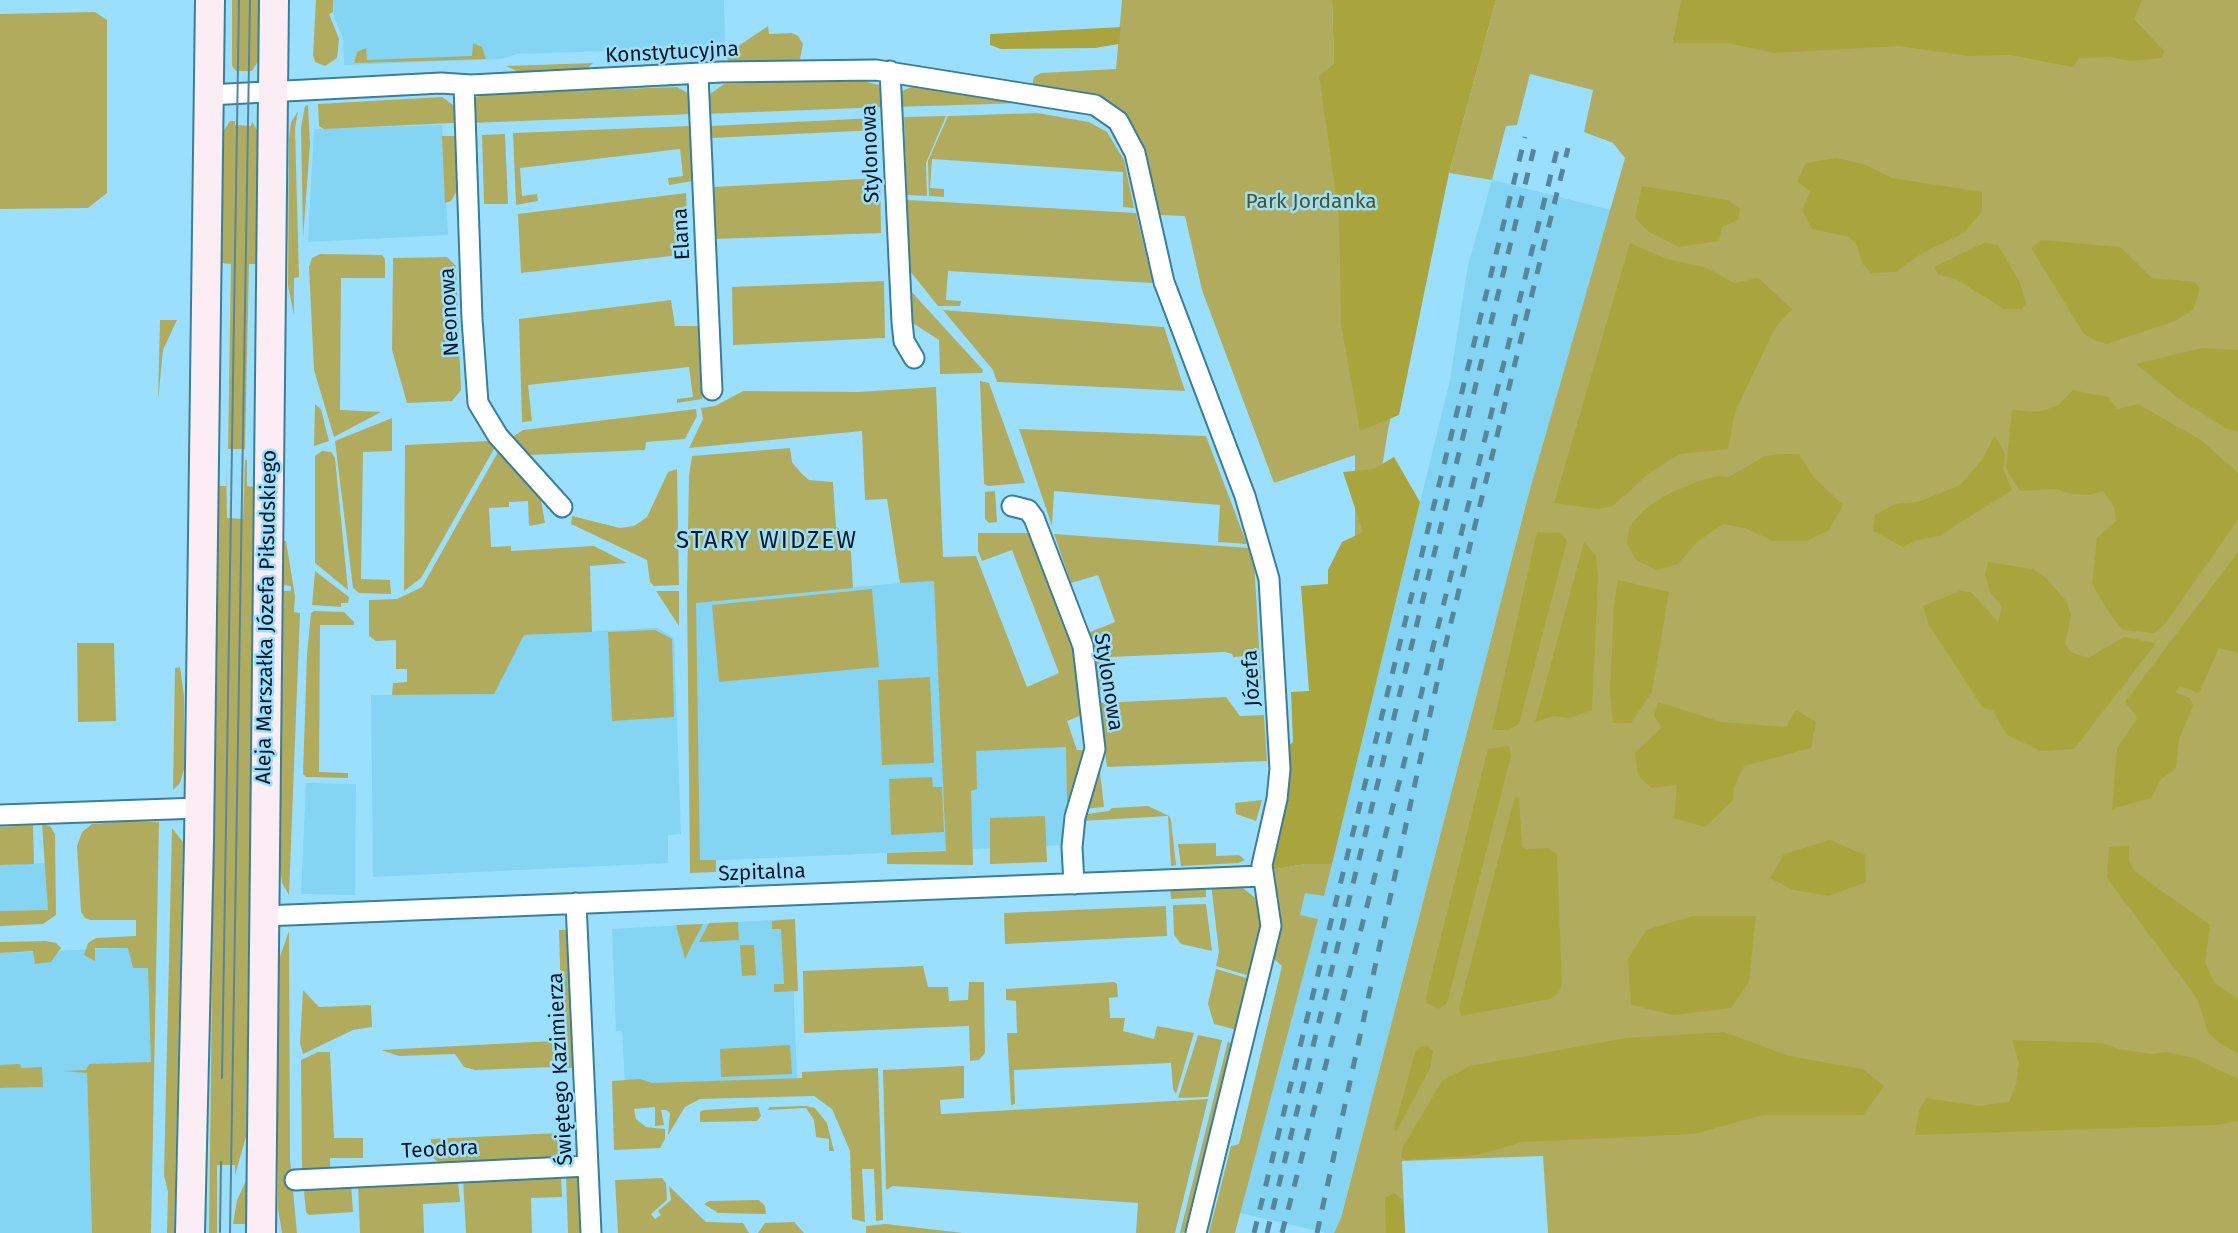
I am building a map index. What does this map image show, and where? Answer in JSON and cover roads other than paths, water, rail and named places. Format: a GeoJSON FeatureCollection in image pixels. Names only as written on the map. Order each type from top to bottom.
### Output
{"type":"FeatureCollection","features":[{"type":"Feature","properties":{"kind":"main road"},"geometry":{"type":"LineString","coordinates":[[190,1233],[199,808],[210,0]]}},
{"type":"Feature","properties":{"kind":"main road","name":"Aleja Marszałka Józefa Piłsudskiego"},"geometry":{"type":"LineString","coordinates":[[261,1233],[274,0]]}},
{"type":"Feature","properties":{"kind":"street","name":"Konstytucyjna"},"geometry":{"type":"LineString","coordinates":[[208,95],[813,69],[890,71],[1095,105],[1111,114],[1126,131]]}},
{"type":"Feature","properties":{"kind":"street","name":"Stylonowa"},"geometry":{"type":"LineString","coordinates":[[890,71],[902,321],[904,341],[914,358]]}},
{"type":"Feature","properties":{"kind":"street","name":"Elana"},"geometry":{"type":"LineString","coordinates":[[698,75],[712,390]]}},
{"type":"Feature","properties":{"kind":"street","name":"Neonowa"},"geometry":{"type":"LineString","coordinates":[[464,85],[472,319],[478,403],[498,436],[562,507]]}},
{"type":"Feature","properties":{"kind":"street","name":"Józefa"},"geometry":{"type":"LineString","coordinates":[[1126,131],[1135,153],[1164,282],[1245,496],[1268,571],[1280,769],[1263,876],[1271,912],[1270,933],[1196,1233]]}},
{"type":"Feature","properties":{"kind":"street","name":"Stylonowa"},"geometry":{"type":"LineString","coordinates":[[1012,506],[1028,510],[1034,518],[1083,646],[1095,749],[1075,817],[1072,847],[1074,884]]}},
{"type":"Feature","properties":{"kind":"street"},"geometry":{"type":"LineString","coordinates":[[0,815],[199,808]]}},
{"type":"Feature","properties":{"kind":"street","name":"Szpitalna"},"geometry":{"type":"LineString","coordinates":[[263,916],[1263,876]]}},
{"type":"Feature","properties":{"kind":"street","name":"Świętego Kazimierza"},"geometry":{"type":"LineString","coordinates":[[576,903],[591,1233]]}},
{"type":"Feature","properties":{"kind":"street","name":"Teodora"},"geometry":{"type":"LineString","coordinates":[[295,1180],[588,1166]]}},
{"type":"Feature","properties":{"kind":"tram line"},"geometry":{"type":"LineString","coordinates":[[222,1078],[239,0]]}},
{"type":"Feature","properties":{"kind":"tram line"},"geometry":{"type":"LineString","coordinates":[[230,1233],[250,0]]}},
{"type":"Feature","properties":{"kind":"tram line"},"geometry":{"type":"LineString","coordinates":[[220,1232],[221,1162]]}},
{"type":"Feature","properties":{"kind":"railway"},"geometry":{"type":"LineString","coordinates":[[1254,1233],[1525,137]]}},
{"type":"Feature","properties":{"kind":"railway"},"geometry":{"type":"LineString","coordinates":[[1267,1233],[1536,140]]}},
{"type":"Feature","properties":{"kind":"railway"},"geometry":{"type":"LineString","coordinates":[[1282,1233],[1400,779],[1558,146]]}},
{"type":"Feature","properties":{"kind":"railway"},"geometry":{"type":"LineString","coordinates":[[1317,1233],[1443,655],[1568,148]]}},
{"type":"Feature","properties":{"kind":"district","name":"STARY WIDZEW"},"geometry":{"type":"Point","coordinates":[767,541]}},
{"type":"Feature","properties":{"kind":"park label","name":"Park Jordanka"},"geometry":{"type":"Point","coordinates":[1311,202]}}]}
